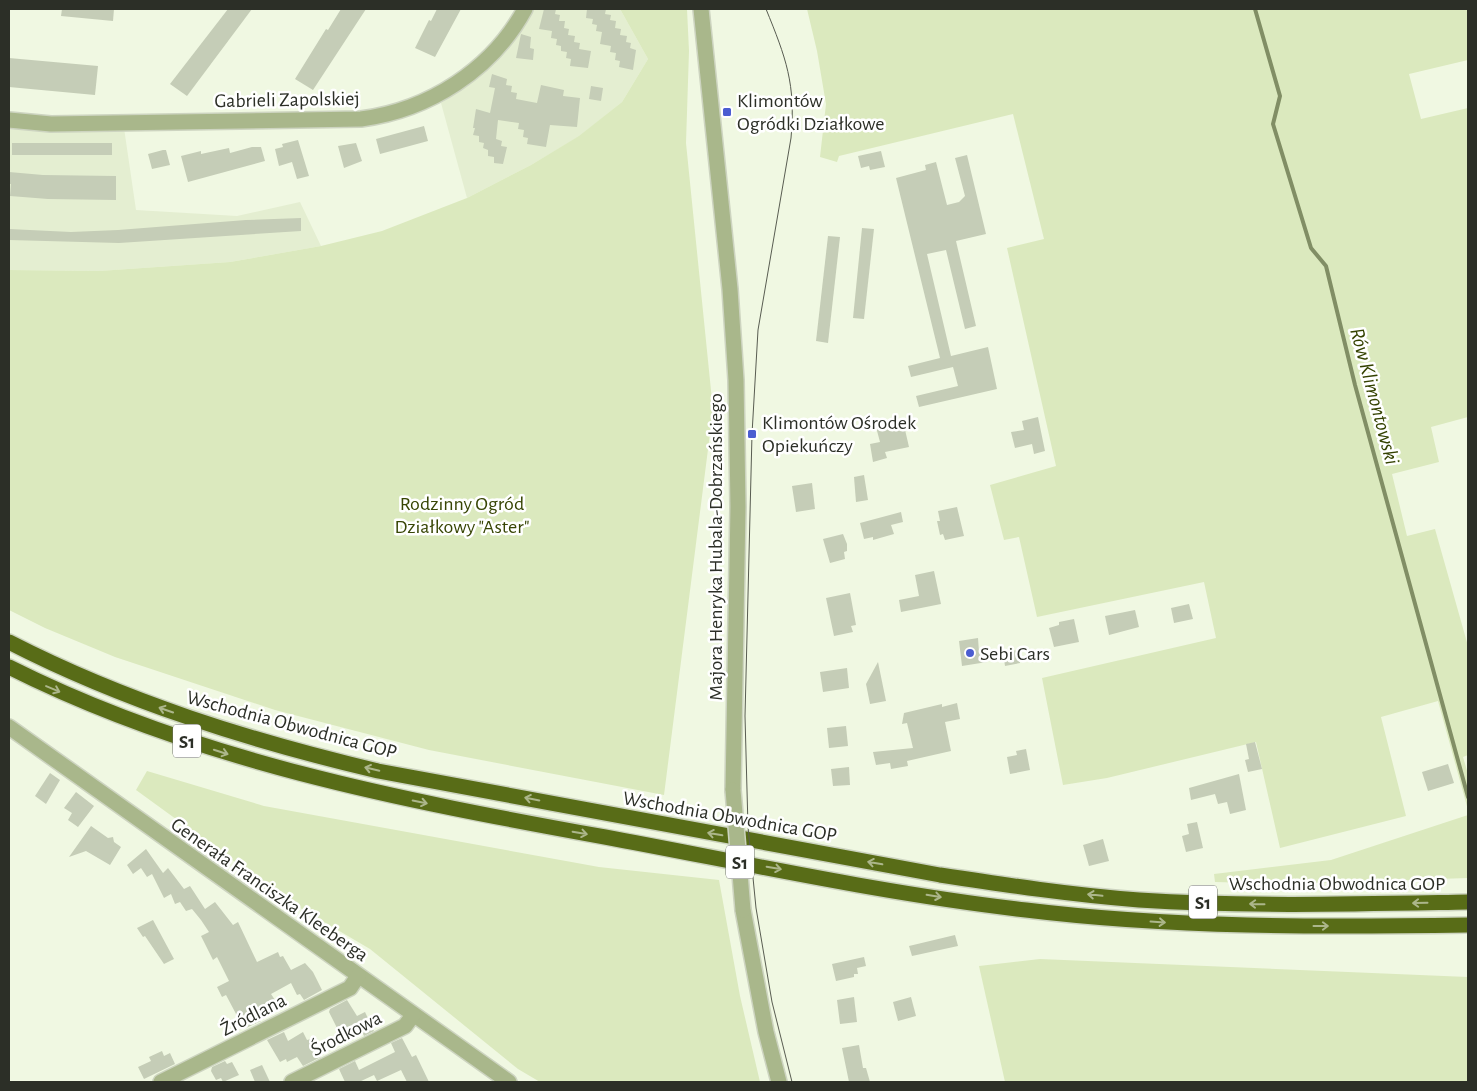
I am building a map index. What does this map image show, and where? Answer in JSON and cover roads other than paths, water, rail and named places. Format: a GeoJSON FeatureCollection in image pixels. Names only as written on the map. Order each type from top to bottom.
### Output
{"type":"FeatureCollection","features":[{"type":"Feature","properties":{"kind":"highway","name":"Wschodnia Obwodnica GOP"},"geometry":{"type":"LineString","coordinates":[[9,642],[156,707],[314,756],[378,771],[940,875],[1025,888],[1139,900],[1265,904],[1468,902]]}},
{"type":"Feature","properties":{"kind":"highway","name":"Wschodnia Obwodnica GOP"},"geometry":{"type":"LineString","coordinates":[[9,667],[43,685],[137,724],[271,767],[372,792],[498,818],[898,891],[1024,910],[1186,924],[1468,925]]}},
{"type":"Feature","properties":{"kind":"street","name":"Gabrieli Zapolskiej"},"geometry":{"type":"LineString","coordinates":[[9,120],[51,124],[352,119],[379,116],[419,103],[456,85],[495,52],[525,9]]}},
{"type":"Feature","properties":{"kind":"street","name":"Majora Henryka Hubala-Dobrzańskiego"},"geometry":{"type":"LineString","coordinates":[[701,9],[730,289],[736,380],[738,507],[733,790],[743,910],[766,1032],[779,1082]]}},
{"type":"Feature","properties":{"kind":"street","name":"Generała Franciszka Kleeberga"},"geometry":{"type":"LineString","coordinates":[[9,727],[413,1015],[493,1078],[509,1082]]}},
{"type":"Feature","properties":{"kind":"street","name":"Źródlana"},"geometry":{"type":"LineString","coordinates":[[161,1082],[350,988],[358,976]]}},
{"type":"Feature","properties":{"kind":"street","name":"Środkowa"},"geometry":{"type":"LineString","coordinates":[[292,1082],[405,1026],[413,1015]]}},
{"type":"Feature","properties":{"kind":"waterway","name":"Rów Klimontowski"},"geometry":{"type":"LineString","coordinates":[[1255,9],[1280,96],[1273,124],[1311,248],[1326,266],[1355,385],[1468,797]]}},
{"type":"Feature","properties":{"kind":"tram line"},"geometry":{"type":"LineString","coordinates":[[766,9],[788,72],[791,86],[792,119],[791,138],[758,330],[752,434],[745,716],[748,827],[756,908],[772,1002],[792,1082]]}},
{"type":"Feature","properties":{"kind":"place","name":"Klimontów Ogródki Działkowe"},"geometry":{"type":"Point","coordinates":[727,112]}},
{"type":"Feature","properties":{"kind":"place","name":"Klimontów Ośrodek Opiekuńczy"},"geometry":{"type":"Point","coordinates":[752,434]}},
{"type":"Feature","properties":{"kind":"place","name":"Sebi Cars"},"geometry":{"type":"Point","coordinates":[970,653]}},
{"type":"Feature","properties":{"kind":"park label","name":"Rodzinny Ogród Działkowy \"Aster\""},"geometry":{"type":"Point","coordinates":[462,514]}}]}
